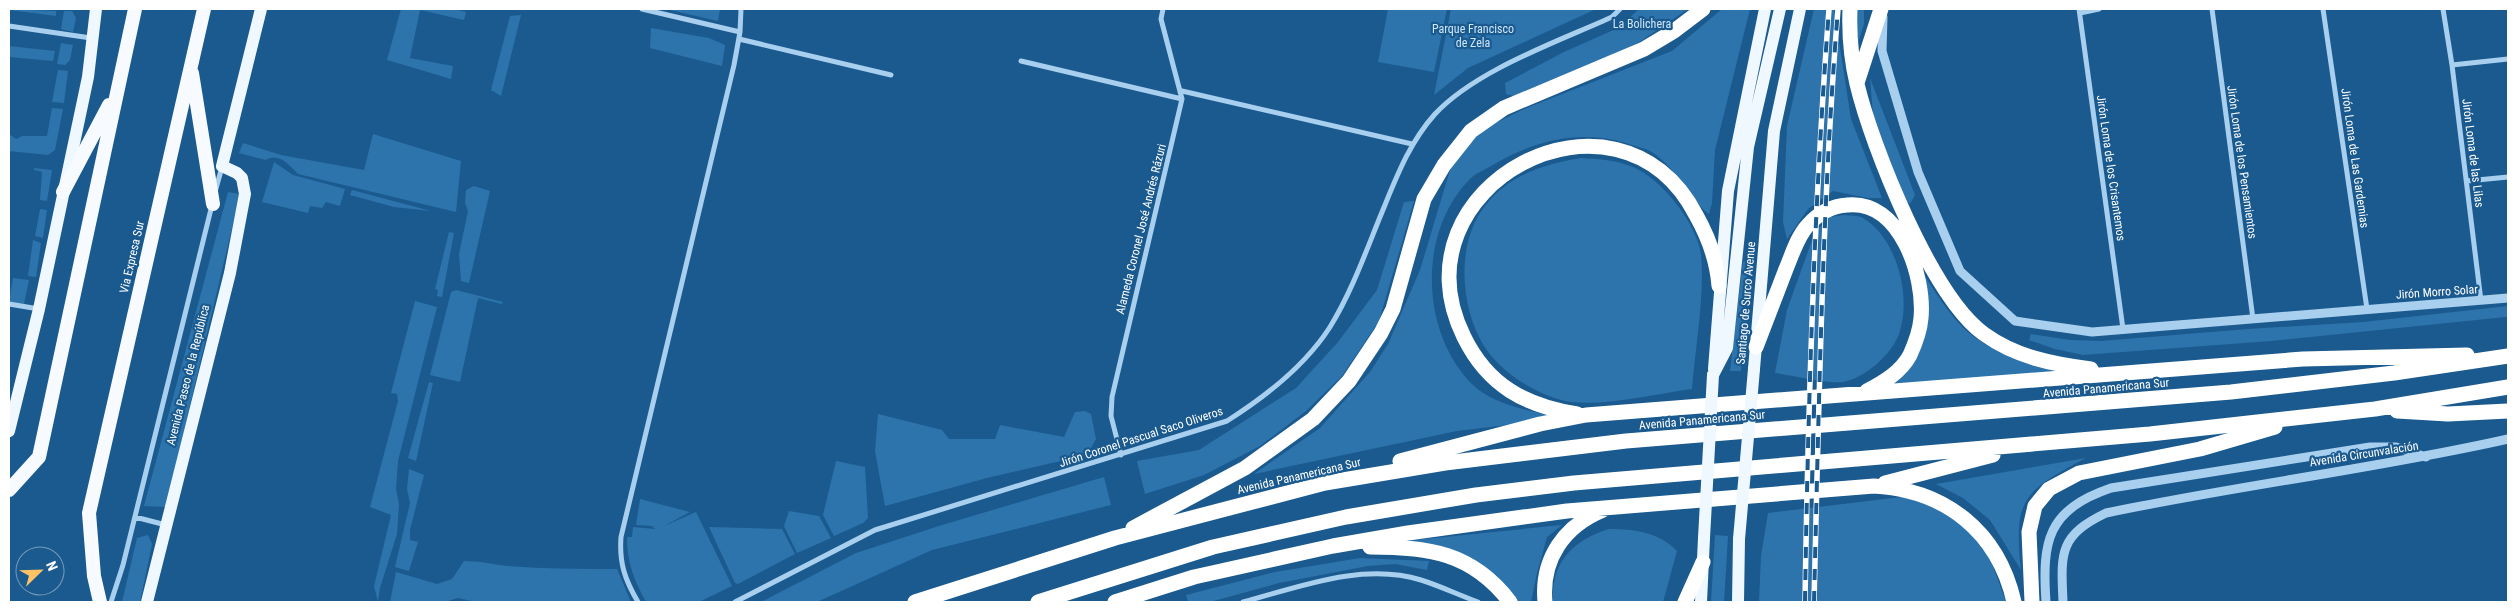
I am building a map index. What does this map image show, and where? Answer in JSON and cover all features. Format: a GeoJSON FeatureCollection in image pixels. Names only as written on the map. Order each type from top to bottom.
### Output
{"type":"FeatureCollection","features":[{"type":"Feature","properties":{"kind":"highway"},"geometry":{"type":"LineString","coordinates":[[9,490],[39,457],[135,9]]}},
{"type":"Feature","properties":{"kind":"highway","name":"Via Expresa Sur"},"geometry":{"type":"LineString","coordinates":[[100,602],[94,576],[89,513],[204,9]]}},
{"type":"Feature","properties":{"kind":"highway"},"geometry":{"type":"LineString","coordinates":[[1115,538],[1180,501],[1245,468],[1313,419],[1349,381],[1381,333],[1393,309],[1424,199],[1444,165],[1471,131],[1504,108],[1644,49],[1674,31],[1703,9]]}},
{"type":"Feature","properties":{"kind":"highway"},"geometry":{"type":"LineString","coordinates":[[1850,9],[1852,59],[1857,84],[1879,153],[1932,271],[1965,317],[1989,337],[2037,360],[2119,373]]}},
{"type":"Feature","properties":{"kind":"highway"},"geometry":{"type":"LineString","coordinates":[[1857,84],[1882,9]]}},
{"type":"Feature","properties":{"kind":"highway"},"geometry":{"type":"LineString","coordinates":[[191,67],[213,204]]}},
{"type":"Feature","properties":{"kind":"highway"},"geometry":{"type":"LineString","coordinates":[[63,192],[118,87]]}},
{"type":"Feature","properties":{"kind":"highway"},"geometry":{"type":"LineString","coordinates":[[1586,415],[1547,409],[1531,403],[1501,384],[1475,356],[1459,328],[1452,303],[1450,279],[1452,256],[1467,216],[1479,196],[1495,180],[1534,156],[1554,150],[1576,147],[1601,148],[1643,160],[1661,171],[1691,204],[1713,250],[1719,286]]}},
{"type":"Feature","properties":{"kind":"highway"},"geometry":{"type":"LineString","coordinates":[[1756,348],[1794,250],[1806,227],[1819,215],[1838,206],[1861,205],[1874,209],[1887,218],[1903,240],[1918,279],[1921,318],[1910,356],[1888,379],[1864,393]]}},
{"type":"Feature","properties":{"kind":"highway"},"geometry":{"type":"LineString","coordinates":[[1325,483],[1436,451],[1540,424],[1586,415],[2303,359],[2389,356],[2508,356]]}},
{"type":"Feature","properties":{"kind":"highway","name":"Avenida Panamericana Sur"},"geometry":{"type":"LineString","coordinates":[[915,602],[1115,538],[1325,483],[1445,462],[1569,447],[2231,392],[2394,373],[2508,356]]}},
{"type":"Feature","properties":{"kind":"highway"},"geometry":{"type":"LineString","coordinates":[[1038,602],[1213,547],[1424,502],[1574,483],[2017,446],[2308,417],[2375,409],[2508,387]]}},
{"type":"Feature","properties":{"kind":"highway"},"geometry":{"type":"LineString","coordinates":[[2375,409],[2448,414],[2508,412]]}},
{"type":"Feature","properties":{"kind":"highway"},"geometry":{"type":"LineString","coordinates":[[2032,602],[2029,543],[2030,522],[2039,500],[2055,484],[2079,473],[2200,449],[2308,417]]}},
{"type":"Feature","properties":{"kind":"highway"},"geometry":{"type":"LineString","coordinates":[[1115,602],[1194,577],[1333,546],[1500,520],[1611,506],[1874,486],[1950,468],[2017,446]]}},
{"type":"Feature","properties":{"kind":"highway"},"geometry":{"type":"LineString","coordinates":[[1874,486],[1902,489],[1934,498],[1966,520],[1983,537],[1997,557],[2007,579],[2014,602]]}},
{"type":"Feature","properties":{"kind":"highway"},"geometry":{"type":"LineString","coordinates":[[1545,602],[1547,568],[1559,542],[1583,521],[1611,506]]}},
{"type":"Feature","properties":{"kind":"highway"},"geometry":{"type":"LineString","coordinates":[[1333,546],[1415,547],[1446,555],[1479,570],[1491,580],[1510,602]]}},
{"type":"Feature","properties":{"kind":"highway"},"geometry":{"type":"LineString","coordinates":[[1685,602],[1704,562]]}},
{"type":"Feature","properties":{"kind":"main road"},"geometry":{"type":"LineString","coordinates":[[9,431],[39,309],[88,77],[96,9]]}},
{"type":"Feature","properties":{"kind":"main road","name":"Avenida Paseo de la República"},"geometry":{"type":"LineString","coordinates":[[147,602],[230,273],[245,194],[242,178],[237,173],[222,166],[261,9]]}},
{"type":"Feature","properties":{"kind":"main road","name":"Santiago de Surco Avenue"},"geometry":{"type":"LineString","coordinates":[[1701,602],[1719,286],[1730,183],[1765,9]]}},
{"type":"Feature","properties":{"kind":"main road","name":"Santiago de Surco Avenue"},"geometry":{"type":"LineString","coordinates":[[1713,375],[1727,348],[1748,147],[1780,9]]}},
{"type":"Feature","properties":{"kind":"main road","name":"Santiago de Surco Avenue"},"geometry":{"type":"LineString","coordinates":[[1738,602],[1739,539],[1774,131],[1800,9]]}},
{"type":"Feature","properties":{"kind":"street"},"geometry":{"type":"LineString","coordinates":[[642,9],[891,75]]}},
{"type":"Feature","properties":{"kind":"street"},"geometry":{"type":"LineString","coordinates":[[638,602],[622,569],[620,556],[621,537],[740,36],[741,9]]}},
{"type":"Feature","properties":{"kind":"street","name":"Alameda Coronel José Andrés Rázuri"},"geometry":{"type":"LineString","coordinates":[[1120,455],[1111,416],[1112,397],[1182,99],[1182,91],[1161,19],[1163,9]]}},
{"type":"Feature","properties":{"kind":"street","name":"Jirón Coronel Pascual Saco Oliveros"},"geometry":{"type":"LineString","coordinates":[[735,602],[875,530],[1227,421],[1274,388],[1308,354],[1329,328],[1345,300],[1412,144],[1435,114],[1453,97],[1477,80],[1612,17],[1620,9]]}},
{"type":"Feature","properties":{"kind":"street","name":"Jirón Morro Solar"},"geometry":{"type":"LineString","coordinates":[[1882,9],[1882,51],[1918,172],[1960,271],[2015,321],[2092,332],[2508,298]]}},
{"type":"Feature","properties":{"kind":"street"},"geometry":{"type":"LineString","coordinates":[[2079,11],[2099,9]]}},
{"type":"Feature","properties":{"kind":"street","name":"Jirón Loma de los Pensamientos"},"geometry":{"type":"LineString","coordinates":[[2212,9],[2253,319]]}},
{"type":"Feature","properties":{"kind":"street","name":"Jirón Loma de Las Gardemias"},"geometry":{"type":"LineString","coordinates":[[2323,9],[2367,310]]}},
{"type":"Feature","properties":{"kind":"street","name":"Jirón Loma de las Lilas"},"geometry":{"type":"LineString","coordinates":[[2442,9],[2452,64],[2481,301]]}},
{"type":"Feature","properties":{"kind":"street","name":"Jirón Loma de los Crisantemos"},"geometry":{"type":"LineString","coordinates":[[2079,11],[2123,329]]}},
{"type":"Feature","properties":{"kind":"street"},"geometry":{"type":"LineString","coordinates":[[9,26],[92,38]]}},
{"type":"Feature","properties":{"kind":"street"},"geometry":{"type":"LineString","coordinates":[[2452,64],[2508,60]]}},
{"type":"Feature","properties":{"kind":"street"},"geometry":{"type":"LineString","coordinates":[[1021,61],[1182,99]]}},
{"type":"Feature","properties":{"kind":"street"},"geometry":{"type":"LineString","coordinates":[[1182,91],[1412,144]]}},
{"type":"Feature","properties":{"kind":"street","name":"Avenida Paseo de la República"},"geometry":{"type":"LineString","coordinates":[[112,602],[135,517],[222,166]]}},
{"type":"Feature","properties":{"kind":"street"},"geometry":{"type":"LineString","coordinates":[[2466,181],[2508,178]]}},
{"type":"Feature","properties":{"kind":"street"},"geometry":{"type":"LineString","coordinates":[[9,304],[39,309]]}},
{"type":"Feature","properties":{"kind":"street"},"geometry":{"type":"LineString","coordinates":[[2426,457],[2508,438]]}},
{"type":"Feature","properties":{"kind":"street","name":"Avenida Circunvalación"},"geometry":{"type":"LineString","coordinates":[[2046,602],[2044,566],[2046,549],[2055,526],[2077,503],[2095,494],[2111,488],[2370,447],[2396,447],[2426,457]]}},
{"type":"Feature","properties":{"kind":"street","name":"Avenida Circunvalación"},"geometry":{"type":"LineString","coordinates":[[2063,602],[2061,557],[2074,533],[2085,524],[2106,513],[2306,476],[2426,457]]}},
{"type":"Feature","properties":{"kind":"street"},"geometry":{"type":"LineString","coordinates":[[135,517],[166,525]]}},
{"type":"Feature","properties":{"kind":"street"},"geometry":{"type":"LineString","coordinates":[[1243,602],[1342,577],[1378,574],[1419,580],[1478,602]]}},
{"type":"Feature","properties":{"kind":"green space"},"geometry":{"type":"Polygon","coordinates":[[[401,9],[455,9],[466,12],[464,20],[420,10],[410,58],[453,66],[451,79],[387,60],[401,9]]]}},
{"type":"Feature","properties":{"kind":"green space"},"geometry":{"type":"Polygon","coordinates":[[[666,9],[720,9],[718,21],[666,9]]]}},
{"type":"Feature","properties":{"kind":"green space"},"geometry":{"type":"Polygon","coordinates":[[[1388,9],[1447,9],[1434,72],[1378,62],[1388,9]]]}},
{"type":"Feature","properties":{"kind":"green space","name":"Parque Francisco de Zela"},"geometry":{"type":"Polygon","coordinates":[[[1451,9],[1596,9],[1468,68],[1434,95],[1451,9]]]}},
{"type":"Feature","properties":{"kind":"green space","name":"La Bolichera"},"geometry":{"type":"Polygon","coordinates":[[[1639,9],[1688,9],[1641,41],[1596,63],[1520,98],[1506,94],[1505,83],[1564,52],[1618,28],[1639,9]]]}},
{"type":"Feature","properties":{"kind":"green space"},"geometry":{"type":"Polygon","coordinates":[[[1722,9],[1750,9],[1715,150],[1712,203],[1709,214],[1694,199],[1667,165],[1650,151],[1614,140],[1577,137],[1559,139],[1524,149],[1475,175],[1453,200],[1441,225],[1434,253],[1432,282],[1435,311],[1443,338],[1455,363],[1481,392],[1509,405],[1550,416],[1516,424],[1457,431],[1254,474],[1320,428],[1370,372],[1388,344],[1420,270],[1453,160],[1483,129],[1524,109],[1672,51],[1722,9]]]}},
{"type":"Feature","properties":{"kind":"green space"},"geometry":{"type":"Polygon","coordinates":[[[1814,9],[1834,9],[1851,119],[1882,198],[1868,198],[1833,191],[1808,209],[1787,239],[1783,222],[1787,126],[1814,9]]]}},
{"type":"Feature","properties":{"kind":"green space"},"geometry":{"type":"Polygon","coordinates":[[[1852,9],[1864,9],[1864,24],[1858,43],[1852,9]]]}},
{"type":"Feature","properties":{"kind":"green space"},"geometry":{"type":"Polygon","coordinates":[[[9,10],[56,11],[56,16],[9,10]]]}},
{"type":"Feature","properties":{"kind":"green space"},"geometry":{"type":"Polygon","coordinates":[[[64,11],[72,11],[76,18],[73,32],[61,29],[64,11]]]}},
{"type":"Feature","properties":{"kind":"green space"},"geometry":{"type":"Polygon","coordinates":[[[521,15],[501,96],[491,90],[510,16],[521,15]]]}},
{"type":"Feature","properties":{"kind":"green space"},"geometry":{"type":"Polygon","coordinates":[[[651,28],[709,38],[725,45],[722,66],[650,48],[651,28]]]}},
{"type":"Feature","properties":{"kind":"green space"},"geometry":{"type":"Polygon","coordinates":[[[61,43],[73,45],[70,60],[65,65],[57,64],[61,43]]]}},
{"type":"Feature","properties":{"kind":"green space"},"geometry":{"type":"Polygon","coordinates":[[[9,46],[55,51],[53,61],[9,57],[9,46]]]}},
{"type":"Feature","properties":{"kind":"green space"},"geometry":{"type":"Polygon","coordinates":[[[58,70],[68,71],[64,103],[52,102],[58,70]]]}},
{"type":"Feature","properties":{"kind":"green space"},"geometry":{"type":"Polygon","coordinates":[[[1870,78],[1915,195],[1910,204],[1900,195],[1873,115],[1870,78]]]}},
{"type":"Feature","properties":{"kind":"green space"},"geometry":{"type":"Polygon","coordinates":[[[52,108],[63,109],[55,150],[48,155],[9,151],[9,134],[16,139],[22,136],[47,136],[52,108]]]}},
{"type":"Feature","properties":{"kind":"green space"},"geometry":{"type":"Polygon","coordinates":[[[373,134],[461,161],[456,212],[298,174],[284,161],[279,159],[271,158],[266,160],[239,153],[243,143],[281,155],[364,170],[373,134]]]}},
{"type":"Feature","properties":{"kind":"green space"},"geometry":{"type":"Polygon","coordinates":[[[1581,158],[1601,159],[1620,163],[1644,173],[1666,192],[1686,217],[1693,230],[1701,255],[1702,287],[1692,389],[1632,399],[1600,402],[1585,403],[1559,400],[1535,390],[1512,376],[1493,358],[1477,333],[1466,297],[1464,277],[1465,258],[1475,221],[1494,195],[1516,179],[1541,168],[1581,158]]]}},
{"type":"Feature","properties":{"kind":"green space"},"geometry":{"type":"Polygon","coordinates":[[[274,162],[293,175],[345,189],[340,206],[326,202],[322,208],[310,206],[308,213],[262,202],[274,162]]]}},
{"type":"Feature","properties":{"kind":"green space"},"geometry":{"type":"Polygon","coordinates":[[[34,168],[52,170],[47,201],[40,200],[42,172],[34,170],[34,168]]]}},
{"type":"Feature","properties":{"kind":"green space"},"geometry":{"type":"Polygon","coordinates":[[[474,186],[490,191],[469,283],[461,281],[459,254],[468,211],[465,203],[466,190],[474,186]]]}},
{"type":"Feature","properties":{"kind":"green space"},"geometry":{"type":"Polygon","coordinates":[[[352,190],[431,211],[394,207],[350,195],[352,190]]]}},
{"type":"Feature","properties":{"kind":"green space"},"geometry":{"type":"Polygon","coordinates":[[[228,192],[240,194],[166,507],[144,506],[228,192]]]}},
{"type":"Feature","properties":{"kind":"green space"},"geometry":{"type":"Polygon","coordinates":[[[1414,201],[1379,321],[1342,376],[1306,411],[1260,446],[1204,475],[1145,494],[1137,461],[1199,450],[1296,388],[1338,342],[1377,290],[1404,202],[1414,201]]]}},
{"type":"Feature","properties":{"kind":"green space"},"geometry":{"type":"Polygon","coordinates":[[[40,209],[47,210],[43,238],[35,236],[40,209]]]}},
{"type":"Feature","properties":{"kind":"green space"},"geometry":{"type":"Polygon","coordinates":[[[1844,215],[1861,217],[1875,227],[1885,239],[1893,254],[1899,270],[1904,303],[1903,319],[1899,334],[1884,357],[1868,371],[1851,380],[1828,382],[1775,373],[1787,310],[1815,232],[1830,217],[1844,215]]]}},
{"type":"Feature","properties":{"kind":"green space"},"geometry":{"type":"Polygon","coordinates":[[[449,232],[454,233],[442,297],[437,296],[438,290],[435,289],[449,232]]]}},
{"type":"Feature","properties":{"kind":"green space"},"geometry":{"type":"Polygon","coordinates":[[[33,240],[41,243],[36,277],[28,276],[33,240]]]}},
{"type":"Feature","properties":{"kind":"green space"},"geometry":{"type":"Polygon","coordinates":[[[1748,258],[1741,371],[1730,371],[1743,262],[1748,258]]]}},
{"type":"Feature","properties":{"kind":"green space"},"geometry":{"type":"Polygon","coordinates":[[[1921,270],[1951,314],[1979,341],[2023,361],[2068,374],[1896,383],[1908,367],[1921,270]]]}},
{"type":"Feature","properties":{"kind":"green space"},"geometry":{"type":"Polygon","coordinates":[[[13,278],[29,280],[24,304],[9,302],[13,278]]]}},
{"type":"Feature","properties":{"kind":"green space"},"geometry":{"type":"Polygon","coordinates":[[[456,290],[503,302],[502,304],[478,298],[460,382],[430,375],[451,292],[456,290]]]}},
{"type":"Feature","properties":{"kind":"green space"},"geometry":{"type":"Polygon","coordinates":[[[415,301],[437,307],[398,461],[396,489],[399,504],[397,534],[380,588],[378,602],[374,586],[391,515],[370,507],[398,401],[397,394],[391,393],[415,301]]]}},
{"type":"Feature","properties":{"kind":"green space"},"geometry":{"type":"Polygon","coordinates":[[[2508,306],[2508,317],[2271,341],[2083,355],[2055,349],[2029,340],[2031,334],[2071,340],[2101,341],[2363,322],[2508,306]]]}},
{"type":"Feature","properties":{"kind":"green space"},"geometry":{"type":"Polygon","coordinates":[[[429,382],[433,383],[416,461],[408,458],[429,382]]]}},
{"type":"Feature","properties":{"kind":"green space"},"geometry":{"type":"Polygon","coordinates":[[[1085,411],[1091,414],[1096,439],[1087,455],[987,478],[885,506],[875,451],[878,414],[942,430],[949,439],[995,439],[1000,425],[1064,437],[1075,412],[1085,411]]]}},
{"type":"Feature","properties":{"kind":"green space"},"geometry":{"type":"Polygon","coordinates":[[[2086,458],[2049,479],[2027,499],[2019,527],[2021,570],[1990,520],[1963,498],[1936,484],[2086,458]]]}},
{"type":"Feature","properties":{"kind":"green space"},"geometry":{"type":"Polygon","coordinates":[[[836,461],[865,467],[868,518],[863,523],[834,536],[823,515],[836,461]]]}},
{"type":"Feature","properties":{"kind":"green space"},"geometry":{"type":"Polygon","coordinates":[[[409,469],[424,475],[410,530],[410,540],[418,542],[409,571],[395,567],[410,503],[407,489],[409,469]]]}},
{"type":"Feature","properties":{"kind":"green space"},"geometry":{"type":"Polygon","coordinates":[[[1104,477],[1111,505],[932,550],[817,602],[761,602],[856,553],[942,525],[1104,477]]]}},
{"type":"Feature","properties":{"kind":"green space"},"geometry":{"type":"Polygon","coordinates":[[[1901,497],[1940,507],[1973,532],[1990,558],[2006,602],[1759,602],[1761,556],[1768,513],[1901,497]]]}},
{"type":"Feature","properties":{"kind":"green space"},"geometry":{"type":"Polygon","coordinates":[[[640,499],[690,512],[664,526],[696,512],[732,586],[699,602],[646,602],[632,571],[627,546],[627,537],[632,537],[633,527],[655,529],[652,526],[636,525],[640,499]]]}},
{"type":"Feature","properties":{"kind":"green space"},"geometry":{"type":"Polygon","coordinates":[[[789,511],[819,516],[831,538],[797,553],[784,526],[789,511]]]}},
{"type":"Feature","properties":{"kind":"green space"},"geometry":{"type":"Polygon","coordinates":[[[1562,525],[1547,537],[1531,602],[1514,602],[1489,576],[1405,541],[1562,525]]]}},
{"type":"Feature","properties":{"kind":"green space"},"geometry":{"type":"Polygon","coordinates":[[[709,527],[782,529],[795,554],[738,584],[735,583],[709,527]]]}},
{"type":"Feature","properties":{"kind":"green space"},"geometry":{"type":"Polygon","coordinates":[[[1609,529],[1646,533],[1662,540],[1677,551],[1663,602],[1553,602],[1553,588],[1560,564],[1575,546],[1585,539],[1609,529]]]}},
{"type":"Feature","properties":{"kind":"green space"},"geometry":{"type":"Polygon","coordinates":[[[148,535],[152,544],[140,602],[122,602],[137,538],[148,535]]]}},
{"type":"Feature","properties":{"kind":"green space"},"geometry":{"type":"Polygon","coordinates":[[[1715,535],[1728,536],[1724,602],[1711,602],[1715,535]]]}},
{"type":"Feature","properties":{"kind":"green space"},"geometry":{"type":"Polygon","coordinates":[[[1360,558],[1429,561],[1427,570],[1395,564],[1368,566],[1279,583],[1210,602],[1188,602],[1186,595],[1275,572],[1360,558]]]}},
{"type":"Feature","properties":{"kind":"green space"},"geometry":{"type":"Polygon","coordinates":[[[464,561],[535,568],[617,569],[631,602],[476,602],[458,598],[445,602],[390,602],[396,572],[437,584],[452,579],[464,561]]]}},
{"type":"Feature","properties":{"kind":"railway"},"geometry":{"type":"LineString","coordinates":[[1805,602],[1813,305],[1819,157],[1829,9]]}},
{"type":"Feature","properties":{"kind":"railway"},"geometry":{"type":"LineString","coordinates":[[1814,602],[1825,231],[1838,9]]}}]}
